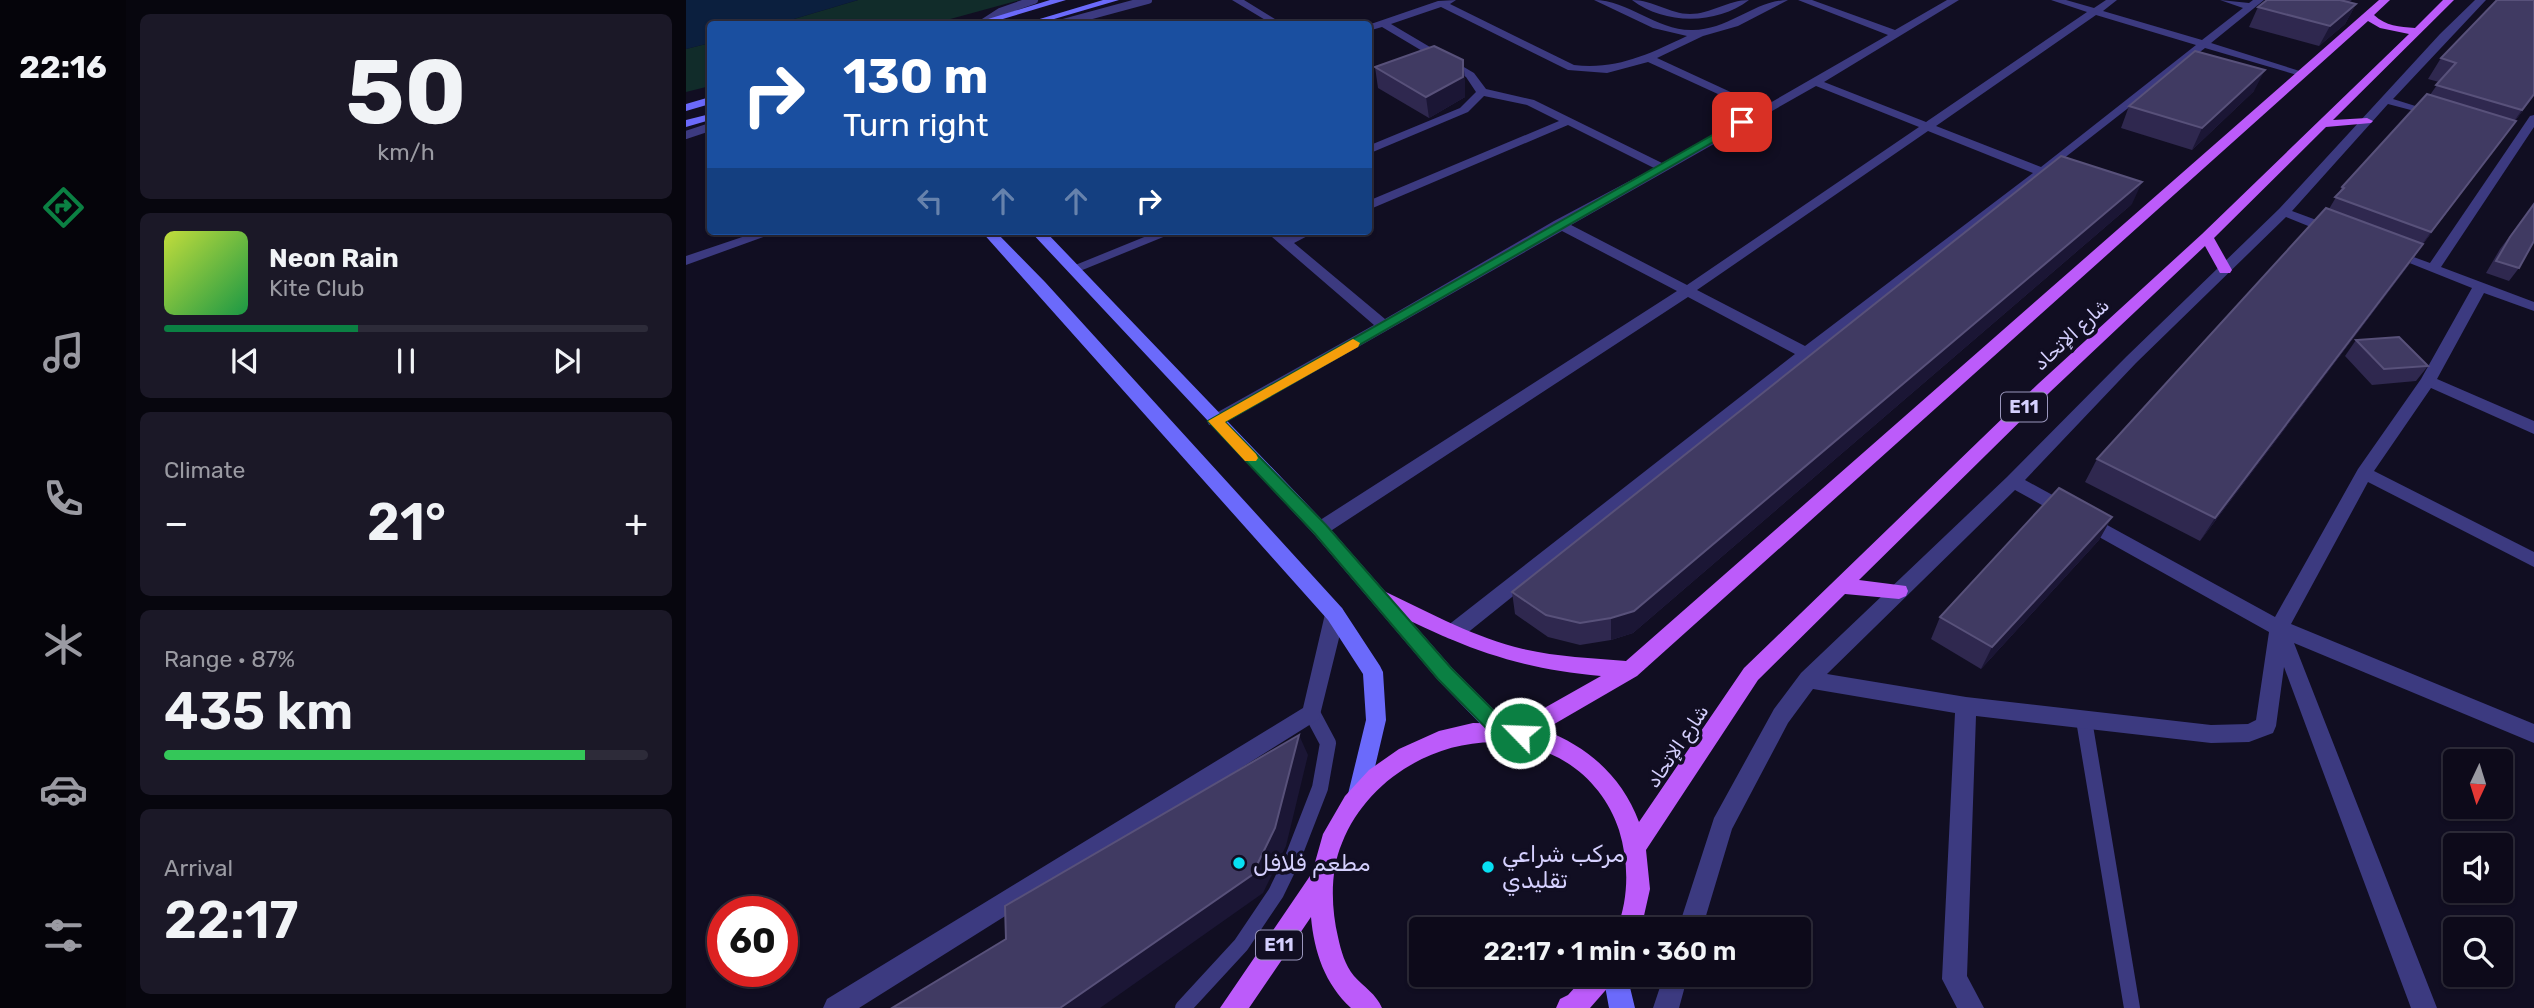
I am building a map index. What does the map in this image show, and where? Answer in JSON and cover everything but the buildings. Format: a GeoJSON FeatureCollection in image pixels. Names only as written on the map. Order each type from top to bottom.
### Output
{"type":"FeatureCollection","features":[{"type":"Feature","properties":{"kind":"main road"},"geometry":{"type":"LineString","coordinates":[[1511,732],[1630,670],[2385,0]]}},
{"type":"Feature","properties":{"kind":"main road","name":"شارع الإتحاد"},"geometry":{"type":"LineString","coordinates":[[1636,846],[1751,674],[2044,388],[2207,237],[2449,0]]}},
{"type":"Feature","properties":{"kind":"main road"},"geometry":{"type":"LineString","coordinates":[[2368,15],[2380,25],[2416,31]]}},
{"type":"Feature","properties":{"kind":"main road"},"geometry":{"type":"LineString","coordinates":[[2322,124],[2367,121]]}},
{"type":"Feature","properties":{"kind":"main road"},"geometry":{"type":"LineString","coordinates":[[2207,237],[2225,270]]}},
{"type":"Feature","properties":{"kind":"main road"},"geometry":{"type":"LineString","coordinates":[[1841,586],[1899,591]]}},
{"type":"Feature","properties":{"kind":"main road"},"geometry":{"type":"LineString","coordinates":[[1381,598],[1454,632],[1510,653],[1570,664],[1630,670]]}},
{"type":"Feature","properties":{"kind":"main road"},"geometry":{"type":"LineString","coordinates":[[1369,1008],[1342,980],[1323,932],[1321,880],[1334,834],[1359,794],[1394,763],[1433,741],[1476,731],[1511,732],[1560,746],[1595,770],[1622,804],[1636,846],[1639,885],[1632,917]]}},
{"type":"Feature","properties":{"kind":"main road","name":"E11"},"geometry":{"type":"LineString","coordinates":[[1233,1008],[1255,981],[1321,880]]}},
{"type":"Feature","properties":{"kind":"main road"},"geometry":{"type":"LineString","coordinates":[[1569,1008],[1577,1004],[1592,987]]}},
{"type":"Feature","properties":{"kind":"street"},"geometry":{"type":"LineString","coordinates":[[990,21],[1061,0]]}},
{"type":"Feature","properties":{"kind":"street"},"geometry":{"type":"LineString","coordinates":[[1039,21],[1114,0]]}},
{"type":"Feature","properties":{"kind":"street"},"geometry":{"type":"LineString","coordinates":[[1237,0],[1273,21]]}},
{"type":"Feature","properties":{"kind":"street"},"geometry":{"type":"LineString","coordinates":[[1599,0],[1675,32],[1702,33],[1723,29],[1783,0]]}},
{"type":"Feature","properties":{"kind":"street"},"geometry":{"type":"LineString","coordinates":[[1618,8],[1639,0],[1671,16],[1688,19],[1708,16],[1744,0]]}},
{"type":"Feature","properties":{"kind":"street"},"geometry":{"type":"LineString","coordinates":[[1803,0],[1896,34]]}},
{"type":"Feature","properties":{"kind":"street"},"geometry":{"type":"LineString","coordinates":[[1215,421],[1559,224],[1815,82],[1954,0]]}},
{"type":"Feature","properties":{"kind":"street"},"geometry":{"type":"LineString","coordinates":[[2056,0],[2301,73]]}},
{"type":"Feature","properties":{"kind":"street"},"geometry":{"type":"LineString","coordinates":[[1320,529],[1687,291],[2112,0]]}},
{"type":"Feature","properties":{"kind":"street"},"geometry":{"type":"LineString","coordinates":[[2224,0],[2255,3]]}},
{"type":"Feature","properties":{"kind":"street"},"geometry":{"type":"LineString","coordinates":[[1694,917],[1723,826],[1781,716],[1808,679],[2013,481],[2131,360],[2284,212],[2385,100],[2481,0]]}},
{"type":"Feature","properties":{"kind":"street"},"geometry":{"type":"LineString","coordinates":[[1372,28],[1446,2],[1572,68],[1599,72],[1615,70],[1648,58],[1702,33]]}},
{"type":"Feature","properties":{"kind":"street"},"geometry":{"type":"LineString","coordinates":[[1454,632],[2255,3]]}},
{"type":"Feature","properties":{"kind":"street"},"geometry":{"type":"LineString","coordinates":[[1384,23],[1471,75],[1482,92],[1530,102],[1661,167]]}},
{"type":"Feature","properties":{"kind":"street"},"geometry":{"type":"LineString","coordinates":[[1648,58],[1763,110]]}},
{"type":"Feature","properties":{"kind":"street"},"geometry":{"type":"LineString","coordinates":[[1815,82],[2042,172]]}},
{"type":"Feature","properties":{"kind":"street"},"geometry":{"type":"LineString","coordinates":[[1372,149],[1464,110],[1482,92]]}},
{"type":"Feature","properties":{"kind":"street"},"geometry":{"type":"LineString","coordinates":[[2385,100],[2452,121]]}},
{"type":"Feature","properties":{"kind":"street"},"geometry":{"type":"LineString","coordinates":[[686,108],[707,101]]}},
{"type":"Feature","properties":{"kind":"street"},"geometry":{"type":"LineString","coordinates":[[686,124],[707,118]]}},
{"type":"Feature","properties":{"kind":"street"},"geometry":{"type":"LineString","coordinates":[[2433,269],[2512,139],[2534,118]]}},
{"type":"Feature","properties":{"kind":"street"},"geometry":{"type":"LineString","coordinates":[[1372,204],[1569,121]]}},
{"type":"Feature","properties":{"kind":"street"},"geometry":{"type":"LineString","coordinates":[[2512,139],[2534,146]]}},
{"type":"Feature","properties":{"kind":"street"},"geometry":{"type":"LineString","coordinates":[[2284,212],[2346,236]]}},
{"type":"Feature","properties":{"kind":"street"},"geometry":{"type":"LineString","coordinates":[[1559,224],[1806,353]]}},
{"type":"Feature","properties":{"kind":"street"},"geometry":{"type":"LineString","coordinates":[[686,261],[761,235]]}},
{"type":"Feature","properties":{"kind":"street"},"geometry":{"type":"LineString","coordinates":[[992,235],[1040,285],[1335,614],[1373,672],[1376,720],[1359,794]]}},
{"type":"Feature","properties":{"kind":"street"},"geometry":{"type":"LineString","coordinates":[[1041,235],[1320,529],[1445,674],[1511,732]]}},
{"type":"Feature","properties":{"kind":"street"},"geometry":{"type":"LineString","coordinates":[[1075,268],[1161,235]]}},
{"type":"Feature","properties":{"kind":"street"},"geometry":{"type":"LineString","coordinates":[[1277,235],[1385,326]]}},
{"type":"Feature","properties":{"kind":"street"},"geometry":{"type":"LineString","coordinates":[[1285,242],[1301,235]]}},
{"type":"Feature","properties":{"kind":"street"},"geometry":{"type":"LineString","coordinates":[[2371,245],[2534,307]]}},
{"type":"Feature","properties":{"kind":"street"},"geometry":{"type":"LineString","coordinates":[[1808,679],[1966,706],[2211,734],[2249,733],[2266,726],[2279,628],[2364,473],[2428,381],[2480,287]]}},
{"type":"Feature","properties":{"kind":"street"},"geometry":{"type":"LineString","coordinates":[[2428,381],[2534,428]]}},
{"type":"Feature","properties":{"kind":"street"},"geometry":{"type":"LineString","coordinates":[[2364,473],[2534,560]]}},
{"type":"Feature","properties":{"kind":"street"},"geometry":{"type":"LineString","coordinates":[[2013,481],[2279,628],[2534,734]]}},
{"type":"Feature","properties":{"kind":"street"},"geometry":{"type":"LineString","coordinates":[[836,1008],[1312,713],[1335,614]]}},
{"type":"Feature","properties":{"kind":"street"},"geometry":{"type":"LineString","coordinates":[[2279,628],[2424,1008]]}},
{"type":"Feature","properties":{"kind":"street"},"geometry":{"type":"LineString","coordinates":[[1966,706],[1954,979],[1971,1008]]}},
{"type":"Feature","properties":{"kind":"street"},"geometry":{"type":"LineString","coordinates":[[1618,987],[1622,1008]]}},
{"type":"Feature","properties":{"kind":"street"},"geometry":{"type":"LineString","coordinates":[[1666,1008],[1672,987]]}},
{"type":"Feature","properties":{"kind":"lane"},"geometry":{"type":"LineString","coordinates":[[985,21],[1000,12],[1034,0]]}},
{"type":"Feature","properties":{"kind":"lane"},"geometry":{"type":"LineString","coordinates":[[1070,21],[1149,0]]}},
{"type":"Feature","properties":{"kind":"lane"},"geometry":{"type":"LineString","coordinates":[[686,135],[707,128]]}},
{"type":"Feature","properties":{"kind":"lane"},"geometry":{"type":"LineString","coordinates":[[1183,1008],[1241,945],[1276,893],[1292,860],[1320,788],[1328,743],[1312,713]]}},
{"type":"Feature","properties":{"kind":"lane"},"geometry":{"type":"LineString","coordinates":[[2084,720],[2132,1008]]}},
{"type":"Feature","properties":{"kind":"green space"},"geometry":{"type":"Polygon","coordinates":[[[858,0],[1020,0],[943,21],[787,21],[858,0]]]}},
{"type":"Feature","properties":{"kind":"green space"},"geometry":{"type":"Polygon","coordinates":[[[707,44],[707,87],[686,92],[686,49],[707,44]]]}},
{"type":"Feature","properties":{"kind":"water"},"geometry":{"type":"Polygon","coordinates":[[[686,0],[858,0],[787,21],[707,21],[707,44],[686,49],[686,0]]]}},
{"type":"Feature","properties":{"kind":"slow traffic"},"geometry":{"type":"LineString","coordinates":[[1251,458],[1215,421],[1353,343]]}},
{"type":"Feature","properties":{"kind":"place","name":"مطعم فلافل"},"geometry":{"type":"Point","coordinates":[1239,863]}},
{"type":"Feature","properties":{"kind":"place","name":"مركب شراعي تقليدي"},"geometry":{"type":"Point","coordinates":[1488,867]}},
{"type":"Feature","properties":{"kind":"route"},"geometry":{"type":"LineString","coordinates":[[1520,733],[1502,732],[1445,674],[1320,529],[1215,421],[1742,122]]}}]}
